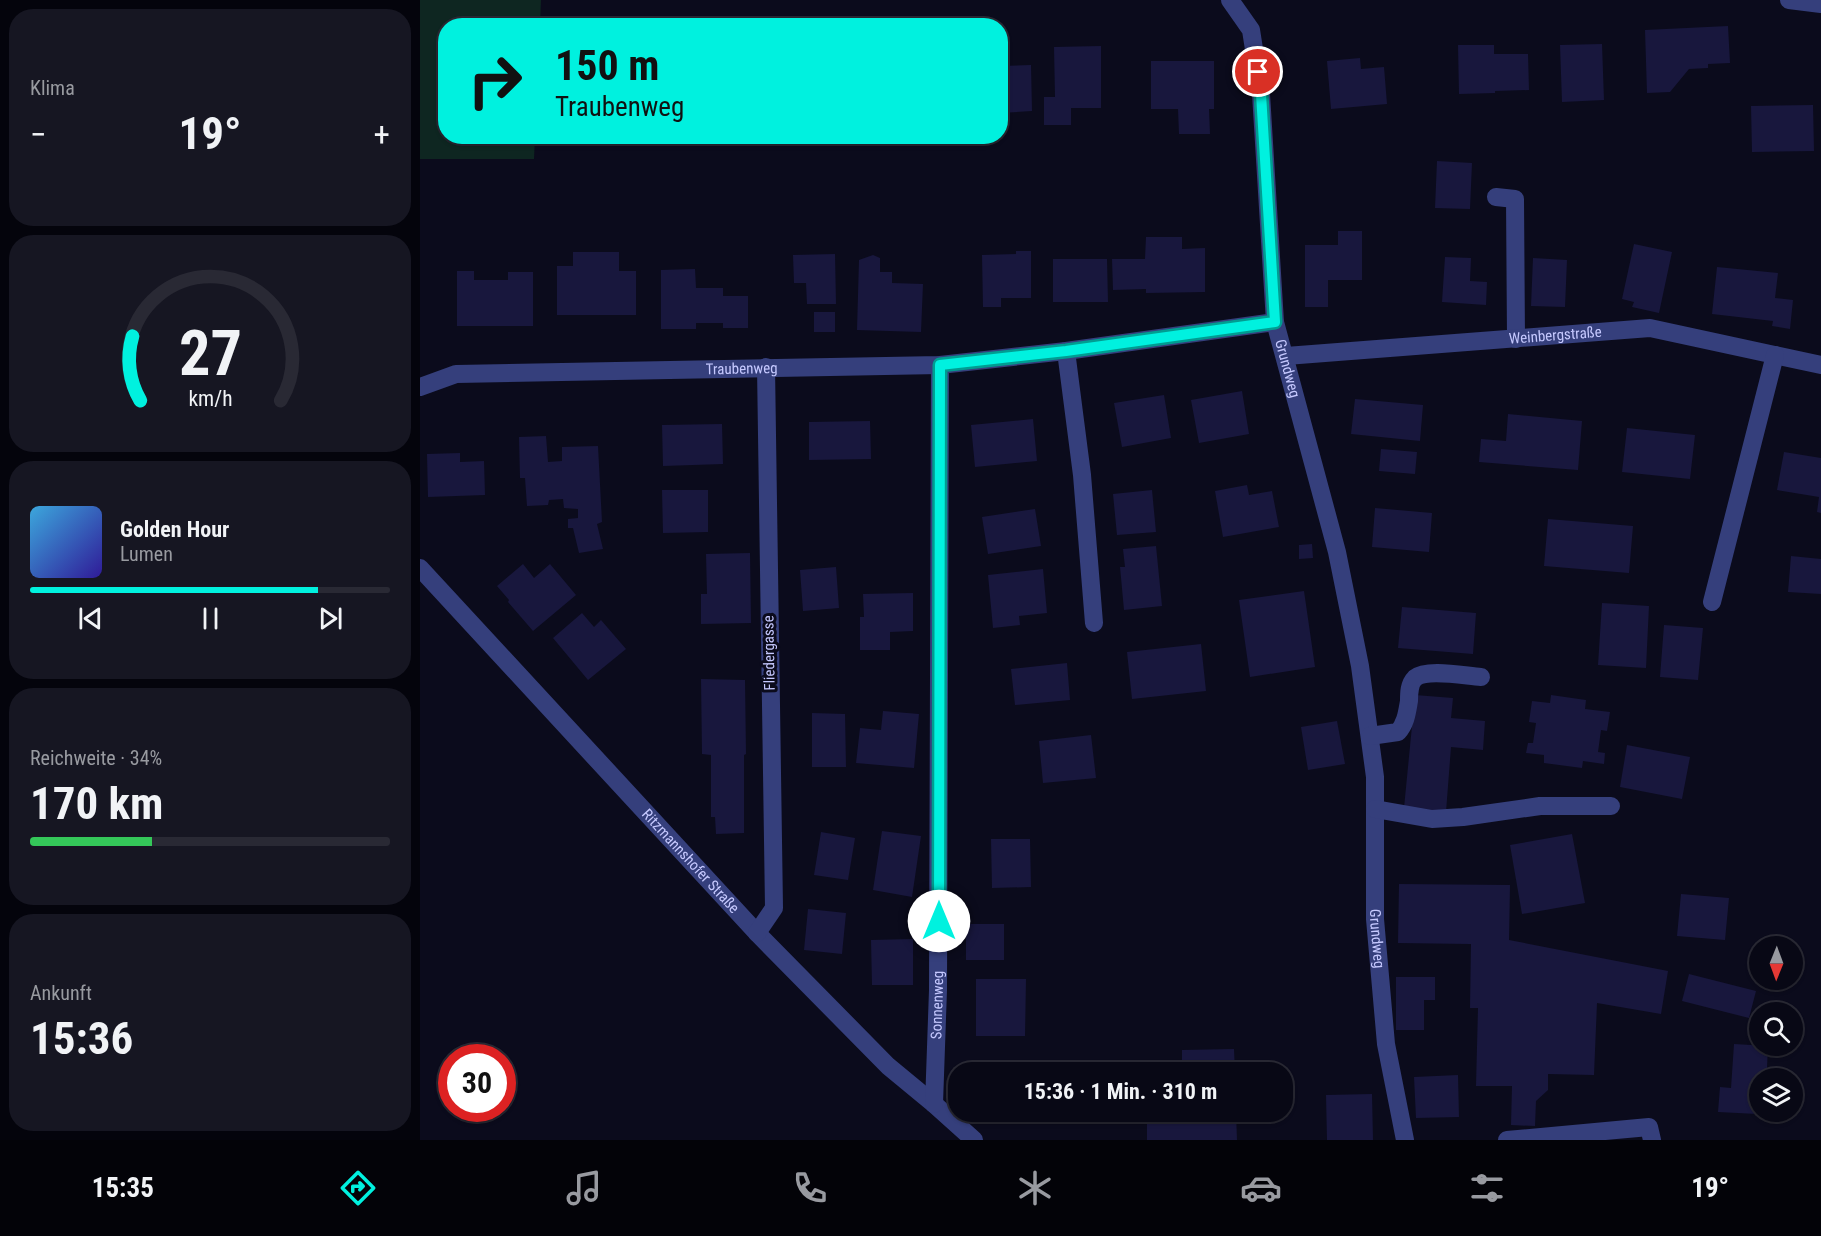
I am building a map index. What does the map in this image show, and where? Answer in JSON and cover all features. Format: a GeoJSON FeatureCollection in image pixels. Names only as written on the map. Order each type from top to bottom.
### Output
{"type":"FeatureCollection","features":[{"type":"Feature","properties":{"kind":"street","name":"Grundweg"},"geometry":{"type":"LineString","coordinates":[[1230,0],[1251,30],[1261,94],[1275,322],[1337,552],[1360,666],[1375,777],[1375,919],[1385,1032],[1405,1140]]}},
{"type":"Feature","properties":{"kind":"street"},"geometry":{"type":"LineString","coordinates":[[1789,0],[1821,4]]}},
{"type":"Feature","properties":{"kind":"street"},"geometry":{"type":"LineString","coordinates":[[1496,197],[1515,199],[1516,339]]}},
{"type":"Feature","properties":{"kind":"street","name":"Traubenweg"},"geometry":{"type":"LineString","coordinates":[[420,387],[456,374],[940,365],[1066,351],[1275,322]]}},
{"type":"Feature","properties":{"kind":"street","name":"Weinbergstraße"},"geometry":{"type":"LineString","coordinates":[[1286,356],[1650,328],[1821,365]]}},
{"type":"Feature","properties":{"kind":"street"},"geometry":{"type":"LineString","coordinates":[[1066,351],[1082,475],[1094,623]]}},
{"type":"Feature","properties":{"kind":"street"},"geometry":{"type":"LineString","coordinates":[[1712,602],[1775,355]]}},
{"type":"Feature","properties":{"kind":"street","name":"Sonnenweg"},"geometry":{"type":"LineString","coordinates":[[934,1104],[938,978],[940,365]]}},
{"type":"Feature","properties":{"kind":"street","name":"Fliedergasse"},"geometry":{"type":"LineString","coordinates":[[757,933],[774,908],[766,367]]}},
{"type":"Feature","properties":{"kind":"street","name":"Ritzmannshofer Straße"},"geometry":{"type":"LineString","coordinates":[[420,568],[757,933],[888,1066],[974,1140]]}},
{"type":"Feature","properties":{"kind":"street"},"geometry":{"type":"LineString","coordinates":[[1370,736],[1398,732],[1403,726],[1410,684],[1416,677],[1427,673],[1481,677]]}},
{"type":"Feature","properties":{"kind":"street"},"geometry":{"type":"LineString","coordinates":[[1375,809],[1432,819],[1540,806],[1611,806]]}},
{"type":"Feature","properties":{"kind":"street"},"geometry":{"type":"LineString","coordinates":[[1507,1140],[1648,1126],[1652,1140]]}},
{"type":"Feature","properties":{"kind":"green space"},"geometry":{"type":"Polygon","coordinates":[[[420,0],[541,0],[540,18],[438,18],[438,144],[535,144],[534,159],[420,159],[420,0]]]}},
{"type":"Feature","properties":{"kind":"building"},"geometry":{"type":"Polygon","coordinates":[[[1728,26],[1730,63],[1708,64],[1708,68],[1689,69],[1670,92],[1647,93],[1645,30],[1728,26]]]}},
{"type":"Feature","properties":{"kind":"building"},"geometry":{"type":"Polygon","coordinates":[[[1602,44],[1604,100],[1562,102],[1560,45],[1602,44]]]}},
{"type":"Feature","properties":{"kind":"building"},"geometry":{"type":"Polygon","coordinates":[[[1458,45],[1494,45],[1494,54],[1528,54],[1529,90],[1459,94],[1458,45]]]}},
{"type":"Feature","properties":{"kind":"building"},"geometry":{"type":"Polygon","coordinates":[[[1101,46],[1101,108],[1071,108],[1071,125],[1044,125],[1044,97],[1055,97],[1054,47],[1101,46]]]}},
{"type":"Feature","properties":{"kind":"building"},"geometry":{"type":"Polygon","coordinates":[[[1360,58],[1361,69],[1384,67],[1387,104],[1331,109],[1327,61],[1360,58]]]}},
{"type":"Feature","properties":{"kind":"building"},"geometry":{"type":"Polygon","coordinates":[[[1151,61],[1214,61],[1214,109],[1209,109],[1210,134],[1179,134],[1178,109],[1151,109],[1151,61]]]}},
{"type":"Feature","properties":{"kind":"building"},"geometry":{"type":"Polygon","coordinates":[[[1031,65],[1032,111],[1008,112],[1008,66],[1031,65]]]}},
{"type":"Feature","properties":{"kind":"building"},"geometry":{"type":"Polygon","coordinates":[[[1813,105],[1814,151],[1752,152],[1751,106],[1813,105]]]}},
{"type":"Feature","properties":{"kind":"building"},"geometry":{"type":"Polygon","coordinates":[[[1437,161],[1472,163],[1470,209],[1435,208],[1437,161]]]}},
{"type":"Feature","properties":{"kind":"building"},"geometry":{"type":"Polygon","coordinates":[[[1338,231],[1362,231],[1362,280],[1328,280],[1328,307],[1305,307],[1305,245],[1338,245],[1338,231]]]}},
{"type":"Feature","properties":{"kind":"building"},"geometry":{"type":"Polygon","coordinates":[[[1146,237],[1182,237],[1182,249],[1205,248],[1205,292],[1146,293],[1146,289],[1113,290],[1112,259],[1145,259],[1146,237]]]}},
{"type":"Feature","properties":{"kind":"building"},"geometry":{"type":"Polygon","coordinates":[[[1634,244],[1672,252],[1659,313],[1632,307],[1634,302],[1622,299],[1634,244]]]}},
{"type":"Feature","properties":{"kind":"building"},"geometry":{"type":"Polygon","coordinates":[[[1016,251],[1031,251],[1031,298],[1001,298],[1001,307],[983,307],[982,255],[1016,254],[1016,251]]]}},
{"type":"Feature","properties":{"kind":"building"},"geometry":{"type":"Polygon","coordinates":[[[573,252],[619,252],[619,271],[636,271],[636,315],[557,315],[557,266],[573,266],[573,252]]]}},
{"type":"Feature","properties":{"kind":"building"},"geometry":{"type":"Polygon","coordinates":[[[835,254],[836,304],[807,304],[806,283],[794,283],[793,255],[835,254]]]}},
{"type":"Feature","properties":{"kind":"building"},"geometry":{"type":"Polygon","coordinates":[[[873,255],[880,258],[880,272],[892,272],[892,283],[923,284],[921,332],[857,330],[859,260],[873,255]]]}},
{"type":"Feature","properties":{"kind":"building"},"geometry":{"type":"Polygon","coordinates":[[[1445,257],[1471,258],[1470,281],[1487,282],[1486,305],[1442,302],[1445,257]]]}},
{"type":"Feature","properties":{"kind":"building"},"geometry":{"type":"Polygon","coordinates":[[[1533,258],[1567,260],[1565,307],[1531,306],[1533,258]]]}},
{"type":"Feature","properties":{"kind":"building"},"geometry":{"type":"Polygon","coordinates":[[[1053,259],[1107,259],[1108,302],[1053,302],[1053,259]]]}},
{"type":"Feature","properties":{"kind":"building"},"geometry":{"type":"Polygon","coordinates":[[[1717,267],[1778,273],[1775,298],[1793,300],[1790,329],[1772,326],[1773,321],[1712,314],[1717,267]]]}},
{"type":"Feature","properties":{"kind":"building"},"geometry":{"type":"Polygon","coordinates":[[[695,269],[696,288],[723,288],[723,296],[748,296],[748,328],[723,328],[723,323],[696,323],[696,329],[661,329],[661,270],[695,269]]]}},
{"type":"Feature","properties":{"kind":"building"},"geometry":{"type":"Polygon","coordinates":[[[457,271],[474,271],[474,280],[508,280],[508,272],[533,272],[533,326],[457,326],[457,271]]]}},
{"type":"Feature","properties":{"kind":"building"},"geometry":{"type":"Polygon","coordinates":[[[814,312],[835,312],[835,332],[814,332],[814,312]]]}},
{"type":"Feature","properties":{"kind":"building"},"geometry":{"type":"Polygon","coordinates":[[[1242,391],[1249,434],[1199,443],[1191,400],[1242,391]]]}},
{"type":"Feature","properties":{"kind":"building"},"geometry":{"type":"Polygon","coordinates":[[[1164,395],[1171,438],[1122,447],[1114,403],[1164,395]]]}},
{"type":"Feature","properties":{"kind":"building"},"geometry":{"type":"Polygon","coordinates":[[[1355,399],[1423,405],[1420,441],[1351,434],[1355,399]]]}},
{"type":"Feature","properties":{"kind":"building"},"geometry":{"type":"Polygon","coordinates":[[[1508,414],[1582,421],[1578,470],[1479,462],[1481,439],[1506,441],[1508,414]]]}},
{"type":"Feature","properties":{"kind":"building"},"geometry":{"type":"Polygon","coordinates":[[[1033,419],[1037,461],[975,467],[971,425],[1033,419]]]}},
{"type":"Feature","properties":{"kind":"building"},"geometry":{"type":"Polygon","coordinates":[[[870,421],[871,459],[809,460],[809,422],[870,421]]]}},
{"type":"Feature","properties":{"kind":"building"},"geometry":{"type":"Polygon","coordinates":[[[722,424],[723,464],[663,466],[662,425],[722,424]]]}},
{"type":"Feature","properties":{"kind":"building"},"geometry":{"type":"Polygon","coordinates":[[[1627,428],[1695,435],[1690,479],[1622,472],[1627,428]]]}},
{"type":"Feature","properties":{"kind":"building"},"geometry":{"type":"Polygon","coordinates":[[[546,436],[548,462],[562,461],[562,447],[598,446],[602,522],[597,524],[603,549],[579,553],[573,528],[568,528],[568,519],[578,518],[578,509],[564,508],[563,499],[549,500],[548,505],[527,506],[525,478],[520,478],[519,437],[546,436]]]}},
{"type":"Feature","properties":{"kind":"building"},"geometry":{"type":"Polygon","coordinates":[[[1381,449],[1417,452],[1415,474],[1379,471],[1381,449]]]}},
{"type":"Feature","properties":{"kind":"building"},"geometry":{"type":"Polygon","coordinates":[[[1784,452],[1821,458],[1821,513],[1817,512],[1819,497],[1777,490],[1784,452]]]}},
{"type":"Feature","properties":{"kind":"building"},"geometry":{"type":"Polygon","coordinates":[[[460,453],[460,462],[484,461],[485,495],[428,497],[427,454],[460,453]]]}},
{"type":"Feature","properties":{"kind":"building"},"geometry":{"type":"Polygon","coordinates":[[[1247,485],[1249,495],[1272,491],[1279,527],[1223,537],[1215,491],[1247,485]]]}},
{"type":"Feature","properties":{"kind":"building"},"geometry":{"type":"Polygon","coordinates":[[[662,490],[708,490],[708,532],[663,533],[662,490]]]}},
{"type":"Feature","properties":{"kind":"building"},"geometry":{"type":"Polygon","coordinates":[[[1152,490],[1156,532],[1117,535],[1113,494],[1152,490]]]}},
{"type":"Feature","properties":{"kind":"building"},"geometry":{"type":"Polygon","coordinates":[[[1375,508],[1432,513],[1429,552],[1372,547],[1375,508]]]}},
{"type":"Feature","properties":{"kind":"building"},"geometry":{"type":"Polygon","coordinates":[[[1035,509],[1041,546],[988,554],[982,517],[1035,509]]]}},
{"type":"Feature","properties":{"kind":"building"},"geometry":{"type":"Polygon","coordinates":[[[1548,519],[1633,526],[1629,573],[1544,566],[1548,519]]]}},
{"type":"Feature","properties":{"kind":"building"},"geometry":{"type":"Polygon","coordinates":[[[1312,544],[1313,558],[1299,559],[1299,545],[1312,544]]]}},
{"type":"Feature","properties":{"kind":"building"},"geometry":{"type":"Polygon","coordinates":[[[1156,546],[1162,606],[1124,610],[1120,567],[1125,567],[1123,549],[1156,546]]]}},
{"type":"Feature","properties":{"kind":"building"},"geometry":{"type":"Polygon","coordinates":[[[750,553],[751,623],[701,624],[701,594],[707,594],[706,554],[750,553]]]}},
{"type":"Feature","properties":{"kind":"building"},"geometry":{"type":"Polygon","coordinates":[[[1791,556],[1821,559],[1821,594],[1788,592],[1791,556]]]}},
{"type":"Feature","properties":{"kind":"building"},"geometry":{"type":"Polygon","coordinates":[[[523,564],[534,578],[550,564],[576,595],[533,631],[497,586],[523,564]]]}},
{"type":"Feature","properties":{"kind":"building"},"geometry":{"type":"Polygon","coordinates":[[[836,567],[839,608],[803,611],[800,570],[836,567]]]}},
{"type":"Feature","properties":{"kind":"building"},"geometry":{"type":"Polygon","coordinates":[[[1043,569],[1047,613],[1019,616],[1020,625],[993,628],[988,575],[1043,569]]]}},
{"type":"Feature","properties":{"kind":"building"},"geometry":{"type":"Polygon","coordinates":[[[1304,591],[1315,667],[1250,677],[1239,600],[1304,591]]]}},
{"type":"Feature","properties":{"kind":"building"},"geometry":{"type":"Polygon","coordinates":[[[913,593],[913,631],[890,632],[890,650],[860,650],[860,617],[864,617],[863,594],[913,593]]]}},
{"type":"Feature","properties":{"kind":"building"},"geometry":{"type":"Polygon","coordinates":[[[1602,603],[1649,606],[1646,668],[1598,665],[1602,603]]]}},
{"type":"Feature","properties":{"kind":"building"},"geometry":{"type":"Polygon","coordinates":[[[1402,607],[1476,613],[1473,654],[1398,648],[1402,607]]]}},
{"type":"Feature","properties":{"kind":"building"},"geometry":{"type":"Polygon","coordinates":[[[582,613],[594,627],[601,620],[626,649],[588,680],[553,638],[582,613]]]}},
{"type":"Feature","properties":{"kind":"building"},"geometry":{"type":"Polygon","coordinates":[[[1664,625],[1703,628],[1698,680],[1660,677],[1664,625]]]}},
{"type":"Feature","properties":{"kind":"building"},"geometry":{"type":"Polygon","coordinates":[[[1201,644],[1206,691],[1132,699],[1127,652],[1201,644]]]}},
{"type":"Feature","properties":{"kind":"building"},"geometry":{"type":"Polygon","coordinates":[[[1067,663],[1070,700],[1015,705],[1011,669],[1067,663]]]}},
{"type":"Feature","properties":{"kind":"building"},"geometry":{"type":"Polygon","coordinates":[[[701,679],[745,680],[744,833],[716,834],[715,817],[711,817],[711,755],[702,754],[701,679]]]}},
{"type":"Feature","properties":{"kind":"building"},"geometry":{"type":"Polygon","coordinates":[[[1415,695],[1453,698],[1451,718],[1485,721],[1483,750],[1451,747],[1446,812],[1404,808],[1415,695]]]}},
{"type":"Feature","properties":{"kind":"building"},"geometry":{"type":"Polygon","coordinates":[[[1551,695],[1586,700],[1585,709],[1610,712],[1607,731],[1601,730],[1598,752],[1605,753],[1604,764],[1583,761],[1582,768],[1544,763],[1544,755],[1526,753],[1528,743],[1533,743],[1536,723],[1529,722],[1532,701],[1550,703],[1551,695]]]}},
{"type":"Feature","properties":{"kind":"building"},"geometry":{"type":"Polygon","coordinates":[[[883,711],[919,714],[914,768],[856,763],[860,728],[881,730],[883,711]]]}},
{"type":"Feature","properties":{"kind":"building"},"geometry":{"type":"Polygon","coordinates":[[[812,713],[845,714],[846,767],[812,767],[812,713]]]}},
{"type":"Feature","properties":{"kind":"building"},"geometry":{"type":"Polygon","coordinates":[[[1337,721],[1345,764],[1308,770],[1301,727],[1337,721]]]}},
{"type":"Feature","properties":{"kind":"building"},"geometry":{"type":"Polygon","coordinates":[[[1091,735],[1096,778],[1043,783],[1039,741],[1091,735]]]}},
{"type":"Feature","properties":{"kind":"building"},"geometry":{"type":"Polygon","coordinates":[[[1627,745],[1690,757],[1682,799],[1620,787],[1627,745]]]}},
{"type":"Feature","properties":{"kind":"building"},"geometry":{"type":"Polygon","coordinates":[[[882,831],[921,836],[912,897],[873,890],[882,831]]]}},
{"type":"Feature","properties":{"kind":"building"},"geometry":{"type":"Polygon","coordinates":[[[821,832],[855,838],[848,880],[814,875],[821,832]]]}},
{"type":"Feature","properties":{"kind":"building"},"geometry":{"type":"Polygon","coordinates":[[[1572,834],[1585,903],[1522,914],[1510,845],[1572,834]]]}},
{"type":"Feature","properties":{"kind":"building"},"geometry":{"type":"Polygon","coordinates":[[[991,839],[1030,839],[1031,887],[992,888],[991,839]]]}},
{"type":"Feature","properties":{"kind":"building"},"geometry":{"type":"Polygon","coordinates":[[[1399,884],[1510,885],[1509,940],[1668,971],[1661,1014],[1597,1003],[1594,1075],[1548,1074],[1548,1090],[1536,1101],[1535,1126],[1511,1125],[1512,1086],[1476,1086],[1478,1008],[1470,1008],[1471,944],[1398,943],[1399,884]]]}},
{"type":"Feature","properties":{"kind":"building"},"geometry":{"type":"Polygon","coordinates":[[[1681,894],[1729,898],[1725,940],[1677,936],[1681,894]]]}},
{"type":"Feature","properties":{"kind":"building"},"geometry":{"type":"Polygon","coordinates":[[[808,909],[846,913],[842,954],[804,950],[808,909]]]}},
{"type":"Feature","properties":{"kind":"building"},"geometry":{"type":"Polygon","coordinates":[[[966,924],[1004,924],[1004,960],[966,960],[966,924]]]}},
{"type":"Feature","properties":{"kind":"building"},"geometry":{"type":"Polygon","coordinates":[[[913,939],[913,985],[872,985],[871,940],[913,939]]]}},
{"type":"Feature","properties":{"kind":"building"},"geometry":{"type":"Polygon","coordinates":[[[1689,974],[1756,991],[1753,1002],[1749,1002],[1749,1018],[1682,1001],[1689,974]]]}},
{"type":"Feature","properties":{"kind":"building"},"geometry":{"type":"Polygon","coordinates":[[[1396,977],[1435,977],[1435,1000],[1424,1000],[1424,1030],[1396,1030],[1396,977]]]}},
{"type":"Feature","properties":{"kind":"building"},"geometry":{"type":"Polygon","coordinates":[[[976,979],[1026,979],[1025,1036],[976,1036],[976,979]]]}},
{"type":"Feature","properties":{"kind":"building"},"geometry":{"type":"Polygon","coordinates":[[[1734,1044],[1749,1045],[1749,1056],[1768,1056],[1767,1068],[1749,1068],[1749,1114],[1718,1112],[1720,1087],[1731,1088],[1734,1044]]]}},
{"type":"Feature","properties":{"kind":"building"},"geometry":{"type":"Polygon","coordinates":[[[1234,1049],[1235,1062],[1182,1062],[1182,1050],[1234,1049]]]}},
{"type":"Feature","properties":{"kind":"building"},"geometry":{"type":"Polygon","coordinates":[[[1024,1060],[1024,1062],[988,1062],[1024,1060]]]}},
{"type":"Feature","properties":{"kind":"building"},"geometry":{"type":"Polygon","coordinates":[[[1458,1075],[1459,1117],[1416,1118],[1414,1077],[1458,1075]]]}},
{"type":"Feature","properties":{"kind":"building"},"geometry":{"type":"Polygon","coordinates":[[[1372,1094],[1373,1140],[1327,1140],[1326,1095],[1372,1094]]]}},
{"type":"Feature","properties":{"kind":"building"},"geometry":{"type":"Polygon","coordinates":[[[1147,1122],[1236,1122],[1237,1140],[1147,1140],[1147,1122]]]}},
{"type":"Feature","properties":{"kind":"route"},"geometry":{"type":"LineString","coordinates":[[939,921],[940,365],[1066,351],[1275,322],[1258,72]]}}]}
